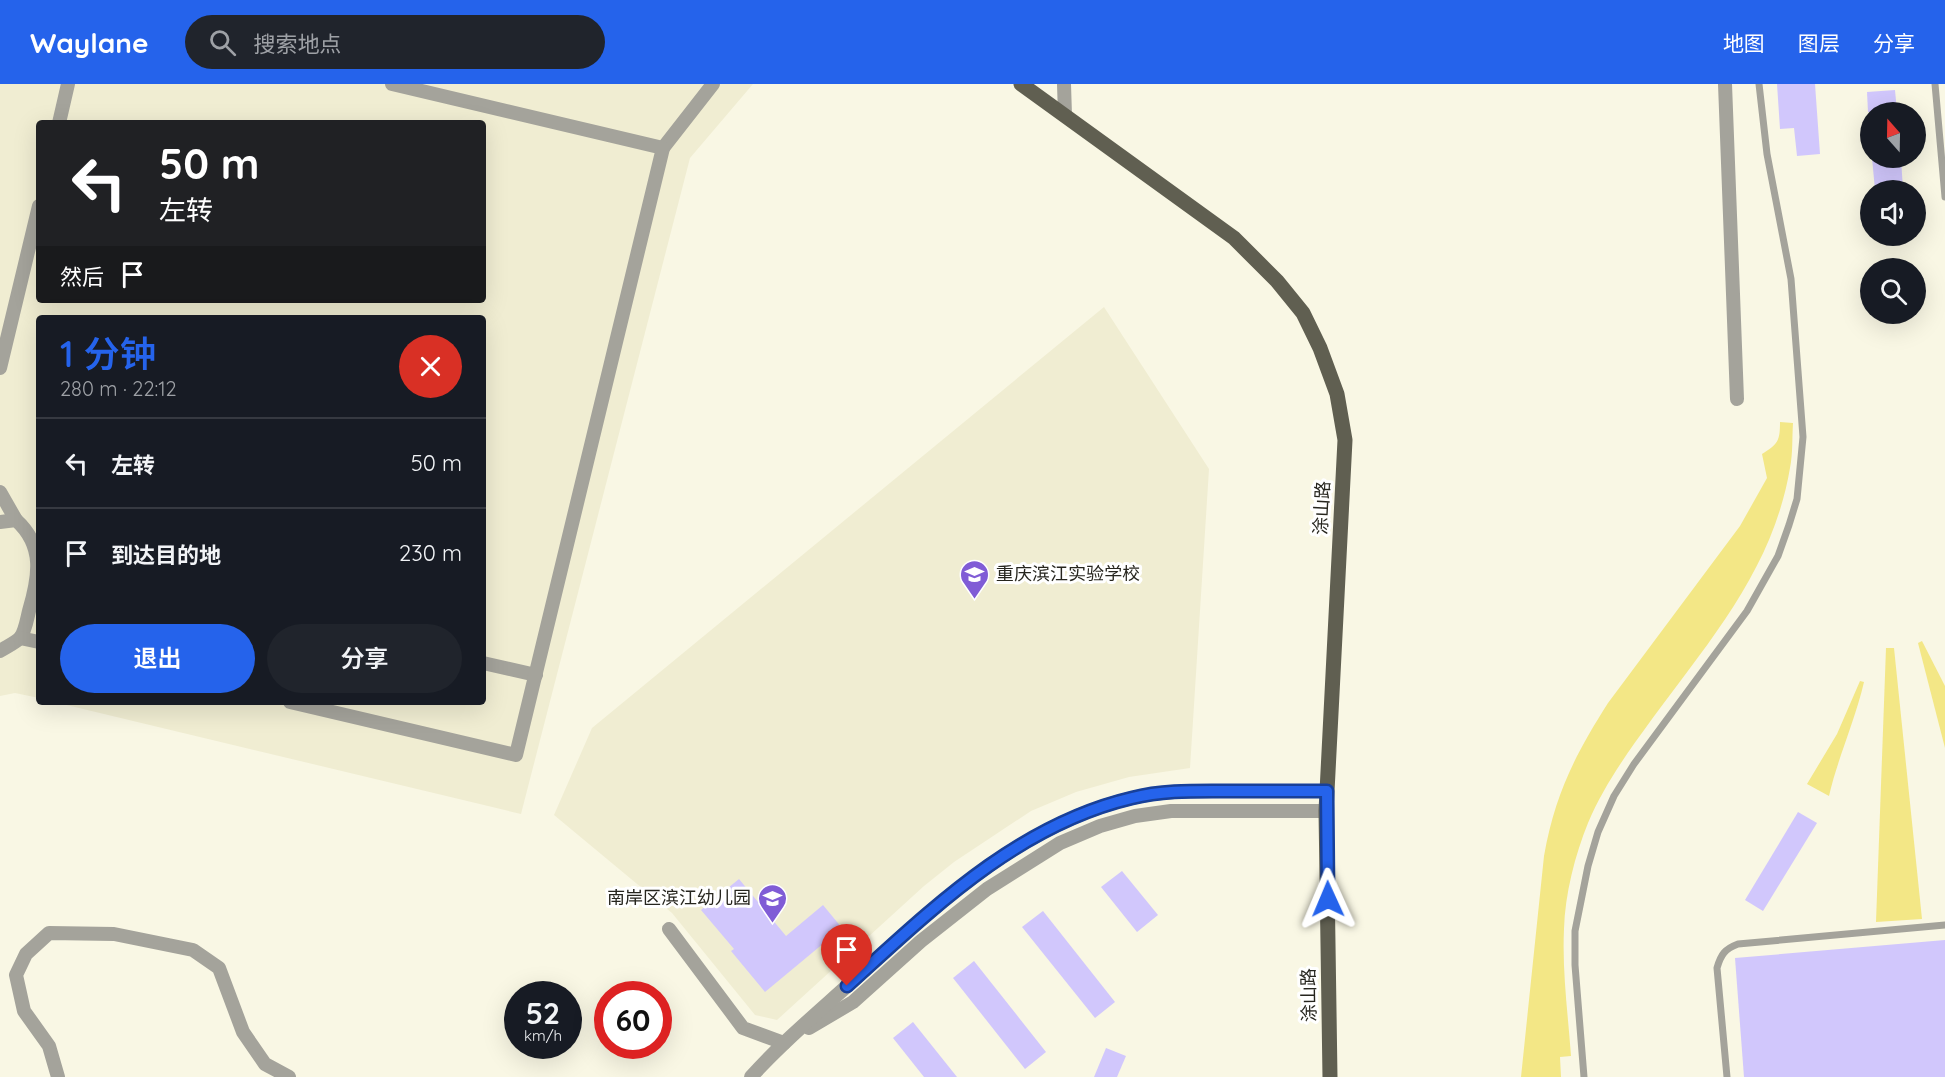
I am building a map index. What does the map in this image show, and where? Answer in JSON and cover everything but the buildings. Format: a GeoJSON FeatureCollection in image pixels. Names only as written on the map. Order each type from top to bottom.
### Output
{"type":"FeatureCollection","features":[{"type":"Feature","properties":{"kind":"main road","name":"涂山路"},"geometry":{"type":"LineString","coordinates":[[1021,84],[1234,238],[1278,281],[1304,313],[1334,384],[1345,440],[1326,811],[1330,1077]]}},
{"type":"Feature","properties":{"kind":"street"},"geometry":{"type":"LineString","coordinates":[[60,120],[68,84]]}},
{"type":"Feature","properties":{"kind":"street"},"geometry":{"type":"LineString","coordinates":[[392,84],[663,148]]}},
{"type":"Feature","properties":{"kind":"street"},"geometry":{"type":"LineString","coordinates":[[303,705],[516,755],[663,148],[713,84]]}},
{"type":"Feature","properties":{"kind":"street"},"geometry":{"type":"LineString","coordinates":[[1065,84],[1065,115]]}},
{"type":"Feature","properties":{"kind":"street"},"geometry":{"type":"LineString","coordinates":[[1725,84],[1737,399]]}},
{"type":"Feature","properties":{"kind":"street"},"geometry":{"type":"LineString","coordinates":[[0,368],[36,218]]}},
{"type":"Feature","properties":{"kind":"street"},"geometry":{"type":"LineString","coordinates":[[0,492],[16,520],[28,530],[36,552]]}},
{"type":"Feature","properties":{"kind":"street"},"geometry":{"type":"LineString","coordinates":[[0,522],[16,520]]}},
{"type":"Feature","properties":{"kind":"street"},"geometry":{"type":"LineString","coordinates":[[0,651],[20,638],[36,590]]}},
{"type":"Feature","properties":{"kind":"street"},"geometry":{"type":"LineString","coordinates":[[20,638],[36,641]]}},
{"type":"Feature","properties":{"kind":"street"},"geometry":{"type":"LineString","coordinates":[[486,664],[536,675]]}},
{"type":"Feature","properties":{"kind":"street"},"geometry":{"type":"LineString","coordinates":[[751,1077],[784,1043],[941,900],[1014,849],[1052,828],[1093,810],[1132,798],[1172,792],[1327,791]]}},
{"type":"Feature","properties":{"kind":"street"},"geometry":{"type":"LineString","coordinates":[[784,1043],[853,1002],[921,941],[987,889],[1060,843],[1100,826],[1135,816],[1171,811],[1326,811]]}},
{"type":"Feature","properties":{"kind":"street"},"geometry":{"type":"LineString","coordinates":[[669,929],[743,1028],[784,1043]]}},
{"type":"Feature","properties":{"kind":"street"},"geometry":{"type":"LineString","coordinates":[[58,1077],[50,1046],[24,1011],[16,975],[26,954],[49,933],[114,934],[193,950],[219,968],[243,1032],[265,1064],[289,1077]]}},
{"type":"Feature","properties":{"kind":"lane"},"geometry":{"type":"LineString","coordinates":[[1584,1077],[1575,965],[1575,931],[1588,866],[1598,832],[1614,796],[1634,764],[1747,610],[1763,584],[1778,556],[1797,499],[1803,437],[1791,279],[1767,154],[1759,84]]}},
{"type":"Feature","properties":{"kind":"lane"},"geometry":{"type":"LineString","coordinates":[[1935,84],[1945,197]]}},
{"type":"Feature","properties":{"kind":"lane"},"geometry":{"type":"LineString","coordinates":[[1727,1077],[1717,968],[1726,948],[1738,944],[1945,925]]}},
{"type":"Feature","properties":{"kind":"shaded area"},"geometry":{"type":"Polygon","coordinates":[[[0,84],[753,84],[690,158],[521,814],[67,705],[486,705],[486,315],[36,315],[36,697],[15,693],[0,696],[0,84]]]}},
{"type":"Feature","properties":{"kind":"shaded area","name":"重庆滨江实验学校"},"geometry":{"type":"Polygon","coordinates":[[[1104,307],[1209,469],[1190,768],[1129,777],[1076,792],[1031,811],[954,862],[924,886],[777,1020],[755,1015],[672,913],[554,815],[592,728],[1104,307]]]}},
{"type":"Feature","properties":{"kind":"shaded area"},"geometry":{"type":"Polygon","coordinates":[[[1780,422],[1793,423],[1792,457],[1782,505],[1754,571],[1717,631],[1609,782],[1594,809],[1579,848],[1569,889],[1564,929],[1571,1056],[1560,1057],[1561,1077],[1521,1077],[1544,856],[1560,794],[1576,758],[1608,703],[1740,526],[1767,478],[1762,454],[1777,441],[1780,422]]]}},
{"type":"Feature","properties":{"kind":"shaded area"},"geometry":{"type":"Polygon","coordinates":[[[1922,641],[1945,686],[1945,748],[1918,643],[1922,641]]]}},
{"type":"Feature","properties":{"kind":"shaded area"},"geometry":{"type":"Polygon","coordinates":[[[1886,648],[1894,648],[1922,919],[1876,922],[1886,648]]]}},
{"type":"Feature","properties":{"kind":"shaded area"},"geometry":{"type":"Polygon","coordinates":[[[1860,681],[1864,682],[1829,796],[1807,784],[1837,734],[1860,681]]]}},
{"type":"Feature","properties":{"kind":"place","name":"重庆滨江实验学校"},"geometry":{"type":"Point","coordinates":[975,600]}},
{"type":"Feature","properties":{"kind":"place","name":"南岸区滨江幼儿园"},"geometry":{"type":"Point","coordinates":[772,924]}},
{"type":"Feature","properties":{"kind":"route"},"geometry":{"type":"LineString","coordinates":[[847,986],[941,900],[977,873],[1052,828],[1093,810],[1132,798],[1172,792],[1327,791],[1328,899]]}}]}
